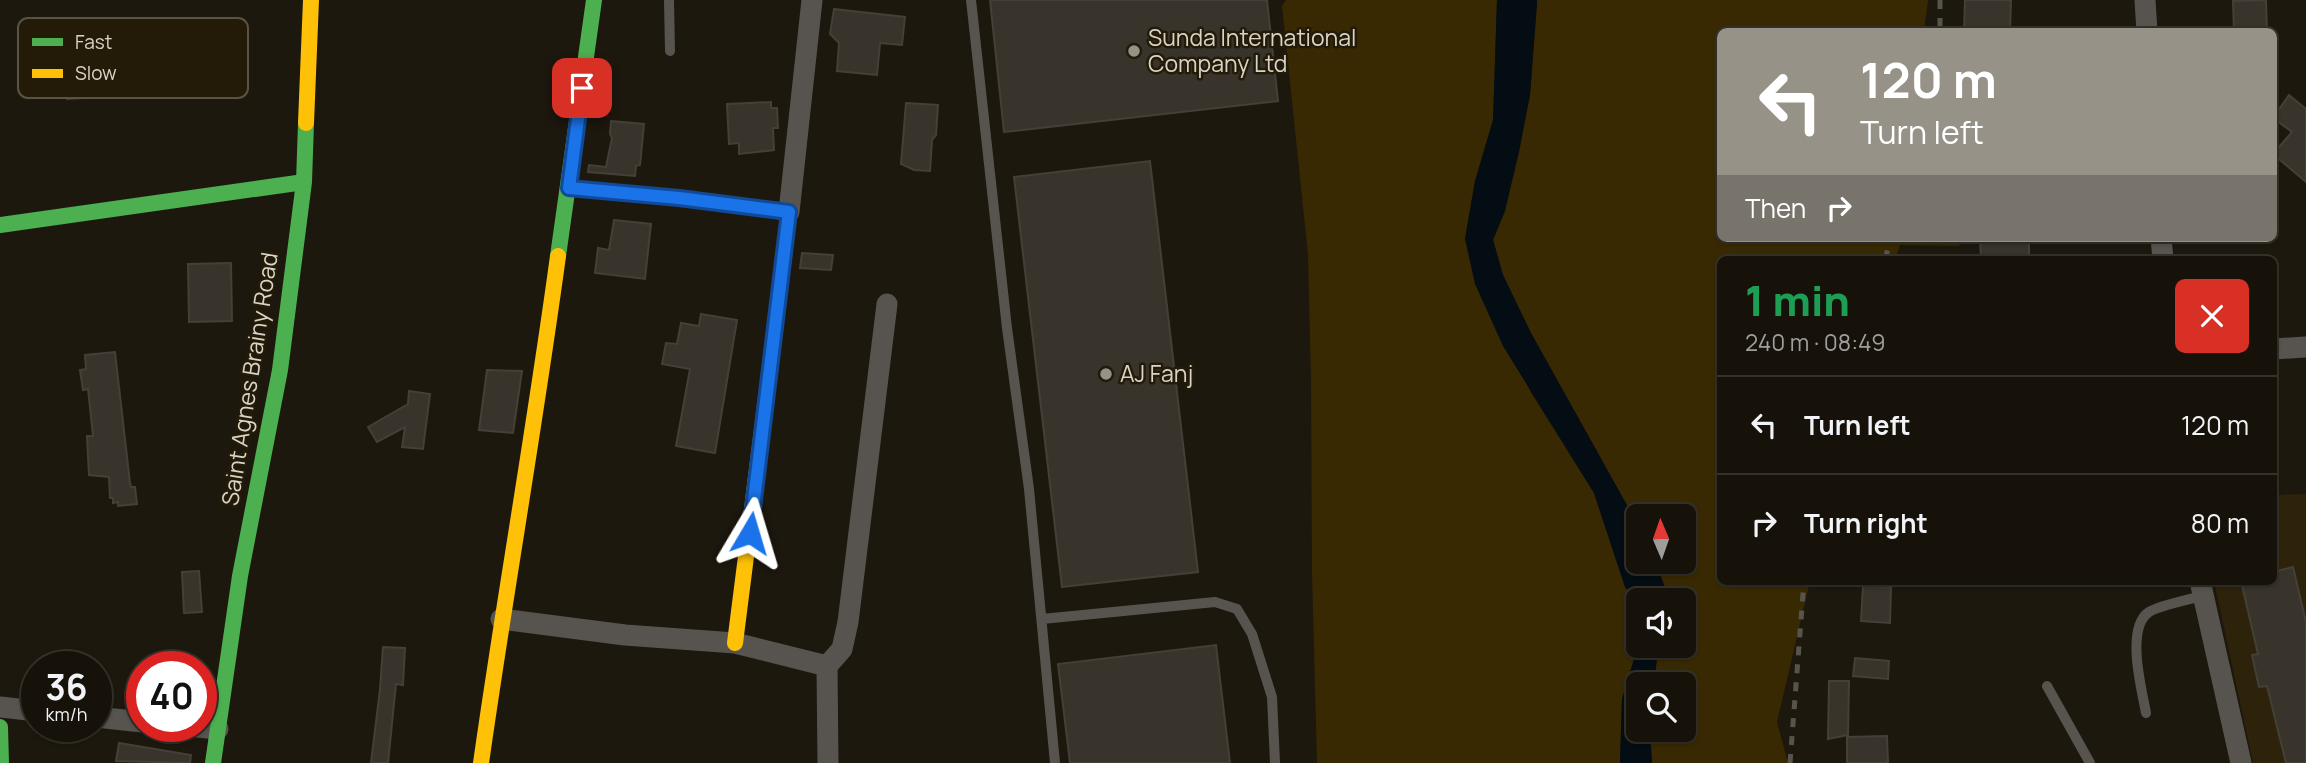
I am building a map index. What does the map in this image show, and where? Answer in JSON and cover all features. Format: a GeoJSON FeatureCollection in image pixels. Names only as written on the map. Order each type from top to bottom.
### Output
{"type":"FeatureCollection","features":[{"type":"Feature","properties":{"kind":"street","name":"Saint Agnes Brainy Road"},"geometry":{"type":"LineString","coordinates":[[213,763],[240,576],[279,369],[303,182],[311,0]]}},
{"type":"Feature","properties":{"kind":"street"},"geometry":{"type":"LineString","coordinates":[[481,763],[501,619],[539,395],[594,0]]}},
{"type":"Feature","properties":{"kind":"street"},"geometry":{"type":"LineString","coordinates":[[736,643],[812,0]]}},
{"type":"Feature","properties":{"kind":"street"},"geometry":{"type":"LineString","coordinates":[[2145,0],[2147,28]]}},
{"type":"Feature","properties":{"kind":"street"},"geometry":{"type":"LineString","coordinates":[[0,225],[303,182]]}},
{"type":"Feature","properties":{"kind":"street"},"geometry":{"type":"LineString","coordinates":[[569,188],[789,212]]}},
{"type":"Feature","properties":{"kind":"street"},"geometry":{"type":"LineString","coordinates":[[828,763],[827,666],[842,649],[848,622],[887,304]]}},
{"type":"Feature","properties":{"kind":"street"},"geometry":{"type":"LineString","coordinates":[[2277,349],[2306,347]]}},
{"type":"Feature","properties":{"kind":"street"},"geometry":{"type":"LineString","coordinates":[[2201,588],[2241,763]]}},
{"type":"Feature","properties":{"kind":"street"},"geometry":{"type":"LineString","coordinates":[[501,619],[625,635],[736,643],[827,666]]}},
{"type":"Feature","properties":{"kind":"street"},"geometry":{"type":"LineString","coordinates":[[0,707],[21,709]]}},
{"type":"Feature","properties":{"kind":"street"},"geometry":{"type":"LineString","coordinates":[[0,727],[1,763]]}},
{"type":"Feature","properties":{"kind":"lane"},"geometry":{"type":"LineString","coordinates":[[668,0],[670,51]]}},
{"type":"Feature","properties":{"kind":"lane"},"geometry":{"type":"LineString","coordinates":[[971,0],[1006,314],[1030,489],[1055,763]]}},
{"type":"Feature","properties":{"kind":"lane"},"geometry":{"type":"LineString","coordinates":[[2146,713],[2137,666],[2140,622],[2149,611],[2201,588]]}},
{"type":"Feature","properties":{"kind":"lane"},"geometry":{"type":"LineString","coordinates":[[1042,619],[1215,602],[1237,609],[1252,634],[1272,697],[1275,763]]}},
{"type":"Feature","properties":{"kind":"lane"},"geometry":{"type":"LineString","coordinates":[[2047,686],[2090,763]]}},
{"type":"Feature","properties":{"kind":"shaded area"},"geometry":{"type":"Polygon","coordinates":[[[1286,0],[1497,0],[1493,120],[1475,181],[1465,239],[1530,391],[1594,493],[1626,588],[1626,658],[1634,658],[1630,672],[1626,672],[1622,699],[1620,763],[1317,763],[1308,254],[1282,6],[1286,0]]]}},
{"type":"Feature","properties":{"kind":"shaded area"},"geometry":{"type":"Polygon","coordinates":[[[1497,0],[1537,0],[1530,95],[1505,211],[1493,240],[1503,275],[1531,333],[1626,504],[1626,574],[1660,574],[1665,588],[1625,587],[1594,493],[1503,346],[1475,284],[1465,239],[1475,181],[1493,120],[1497,0]]]}},
{"type":"Feature","properties":{"kind":"shaded area"},"geometry":{"type":"Polygon","coordinates":[[[1537,0],[1928,0],[1924,28],[1717,28],[1717,242],[1960,242],[1959,246],[1900,245],[1896,256],[1717,256],[1717,585],[1809,585],[1777,722],[1788,763],[1652,763],[1651,742],[1696,742],[1696,672],[1655,672],[1657,658],[1696,658],[1696,588],[1665,588],[1660,574],[1696,574],[1696,504],[1626,504],[1531,333],[1503,275],[1493,240],[1505,211],[1530,95],[1537,0]]]}},
{"type":"Feature","properties":{"kind":"shaded area"},"geometry":{"type":"Polygon","coordinates":[[[2306,494],[2306,763],[2253,763],[2215,585],[2277,585],[2277,495],[2306,494]]]}},
{"type":"Feature","properties":{"kind":"shaded area"},"geometry":{"type":"Polygon","coordinates":[[[1634,658],[1657,658],[1655,672],[1630,672],[1634,658]]]}},
{"type":"Feature","properties":{"kind":"shaded area"},"geometry":{"type":"Polygon","coordinates":[[[1626,686],[1626,742],[1651,742],[1652,763],[1620,763],[1622,699],[1626,686]]]}},
{"type":"Feature","properties":{"kind":"building","name":"Sunda International Company Ltd"},"geometry":{"type":"Polygon","coordinates":[[[990,0],[1267,0],[1278,101],[1004,132],[990,0]]]}},
{"type":"Feature","properties":{"kind":"building"},"geometry":{"type":"Polygon","coordinates":[[[1965,0],[2011,0],[2010,28],[1964,28],[1965,0]]]}},
{"type":"Feature","properties":{"kind":"building"},"geometry":{"type":"Polygon","coordinates":[[[2266,0],[2267,28],[2234,28],[2233,1],[2266,0]]]}},
{"type":"Feature","properties":{"kind":"building"},"geometry":{"type":"Polygon","coordinates":[[[834,9],[905,17],[902,45],[880,43],[877,75],[837,71],[839,43],[830,34],[834,9]]]}},
{"type":"Feature","properties":{"kind":"building"},"geometry":{"type":"Polygon","coordinates":[[[2289,95],[2306,109],[2306,182],[2277,157],[2277,149],[2292,132],[2277,121],[2277,112],[2289,95]]]}},
{"type":"Feature","properties":{"kind":"building"},"geometry":{"type":"Polygon","coordinates":[[[771,102],[771,108],[777,108],[778,128],[773,128],[774,150],[739,154],[739,143],[729,144],[727,104],[771,102]]]}},
{"type":"Feature","properties":{"kind":"building"},"geometry":{"type":"Polygon","coordinates":[[[906,103],[938,105],[930,171],[914,170],[901,164],[906,103]]]}},
{"type":"Feature","properties":{"kind":"building"},"geometry":{"type":"Polygon","coordinates":[[[611,121],[644,124],[640,165],[636,166],[635,176],[588,172],[589,165],[606,167],[612,138],[611,121]]]}},
{"type":"Feature","properties":{"kind":"building","name":"AJ Fanj"},"geometry":{"type":"Polygon","coordinates":[[[1150,161],[1198,572],[1062,587],[1014,177],[1150,161]]]}},
{"type":"Feature","properties":{"kind":"building"},"geometry":{"type":"Polygon","coordinates":[[[614,220],[651,224],[645,279],[595,273],[598,248],[609,250],[614,220]]]}},
{"type":"Feature","properties":{"kind":"building"},"geometry":{"type":"Polygon","coordinates":[[[1980,242],[2029,242],[2029,256],[1981,256],[1980,242]]]}},
{"type":"Feature","properties":{"kind":"building"},"geometry":{"type":"Polygon","coordinates":[[[802,253],[833,255],[831,270],[800,268],[802,253]]]}},
{"type":"Feature","properties":{"kind":"building"},"geometry":{"type":"Polygon","coordinates":[[[231,263],[232,321],[189,322],[188,264],[231,263]]]}},
{"type":"Feature","properties":{"kind":"building"},"geometry":{"type":"Polygon","coordinates":[[[701,314],[737,320],[715,453],[676,446],[690,369],[662,364],[666,343],[677,344],[681,323],[699,326],[701,314]]]}},
{"type":"Feature","properties":{"kind":"building"},"geometry":{"type":"Polygon","coordinates":[[[115,352],[130,483],[131,487],[135,487],[137,504],[118,506],[118,502],[113,503],[113,498],[110,498],[109,477],[89,475],[87,436],[93,436],[88,389],[83,390],[80,370],[86,369],[85,355],[115,352]]]}},
{"type":"Feature","properties":{"kind":"building"},"geometry":{"type":"Polygon","coordinates":[[[487,370],[522,371],[513,433],[479,430],[487,370]]]}},
{"type":"Feature","properties":{"kind":"building"},"geometry":{"type":"Polygon","coordinates":[[[409,391],[430,394],[423,449],[402,447],[405,427],[377,442],[368,427],[408,404],[409,391]]]}},
{"type":"Feature","properties":{"kind":"building"},"geometry":{"type":"Polygon","coordinates":[[[2293,567],[2306,622],[2306,763],[2286,763],[2267,686],[2259,687],[2252,655],[2258,654],[2242,585],[2277,585],[2277,571],[2293,567]]]}},
{"type":"Feature","properties":{"kind":"building"},"geometry":{"type":"Polygon","coordinates":[[[199,571],[202,612],[184,613],[182,572],[199,571]]]}},
{"type":"Feature","properties":{"kind":"building"},"geometry":{"type":"Polygon","coordinates":[[[1863,586],[1891,587],[1890,623],[1861,621],[1863,586]]]}},
{"type":"Feature","properties":{"kind":"building"},"geometry":{"type":"Polygon","coordinates":[[[1216,645],[1230,763],[1070,763],[1058,664],[1216,645]]]}},
{"type":"Feature","properties":{"kind":"building"},"geometry":{"type":"Polygon","coordinates":[[[383,647],[405,648],[403,685],[396,684],[388,763],[371,763],[380,689],[383,647]]]}},
{"type":"Feature","properties":{"kind":"building"},"geometry":{"type":"Polygon","coordinates":[[[1855,658],[1889,661],[1888,679],[1853,676],[1855,658]]]}},
{"type":"Feature","properties":{"kind":"building"},"geometry":{"type":"Polygon","coordinates":[[[1829,681],[1849,681],[1848,735],[1828,739],[1829,681]]]}},
{"type":"Feature","properties":{"kind":"building"},"geometry":{"type":"Polygon","coordinates":[[[1887,736],[1888,763],[1847,763],[1847,737],[1887,736]]]}},
{"type":"Feature","properties":{"kind":"building"},"geometry":{"type":"Polygon","coordinates":[[[119,743],[191,755],[190,763],[116,761],[119,743]]]}},
{"type":"Feature","properties":{"kind":"railway"},"geometry":{"type":"LineString","coordinates":[[1940,0],[1940,28]]}},
{"type":"Feature","properties":{"kind":"railway"},"geometry":{"type":"LineString","coordinates":[[1886,256],[1890,242]]}},
{"type":"Feature","properties":{"kind":"railway"},"geometry":{"type":"LineString","coordinates":[[1790,763],[1804,585]]}},
{"type":"Feature","properties":{"kind":"traffic: fast"},"geometry":{"type":"LineString","coordinates":[[558,256],[594,0]]}},
{"type":"Feature","properties":{"kind":"traffic: fast"},"geometry":{"type":"LineString","coordinates":[[213,763],[240,576],[280,370],[304,182],[306,123]]}},
{"type":"Feature","properties":{"kind":"traffic: fast"},"geometry":{"type":"LineString","coordinates":[[0,225],[304,182]]}},
{"type":"Feature","properties":{"kind":"traffic: fast"},"geometry":{"type":"LineString","coordinates":[[569,188],[789,212],[766,399]]}},
{"type":"Feature","properties":{"kind":"traffic: fast"},"geometry":{"type":"LineString","coordinates":[[0,727],[1,763]]}},
{"type":"Feature","properties":{"kind":"traffic: slow"},"geometry":{"type":"LineString","coordinates":[[306,123],[311,0]]}},
{"type":"Feature","properties":{"kind":"traffic: slow"},"geometry":{"type":"LineString","coordinates":[[481,763],[558,256]]}},
{"type":"Feature","properties":{"kind":"traffic: slow"},"geometry":{"type":"LineString","coordinates":[[735,643],[766,399]]}},
{"type":"Feature","properties":{"kind":"place","name":"Sunda International Company Ltd"},"geometry":{"type":"Point","coordinates":[1134,51]}},
{"type":"Feature","properties":{"kind":"place","name":"AJ Fanj"},"geometry":{"type":"Point","coordinates":[1106,374]}},
{"type":"Feature","properties":{"kind":"route"},"geometry":{"type":"LineString","coordinates":[[582,88],[569,188],[789,212],[750,533]]}}]}
